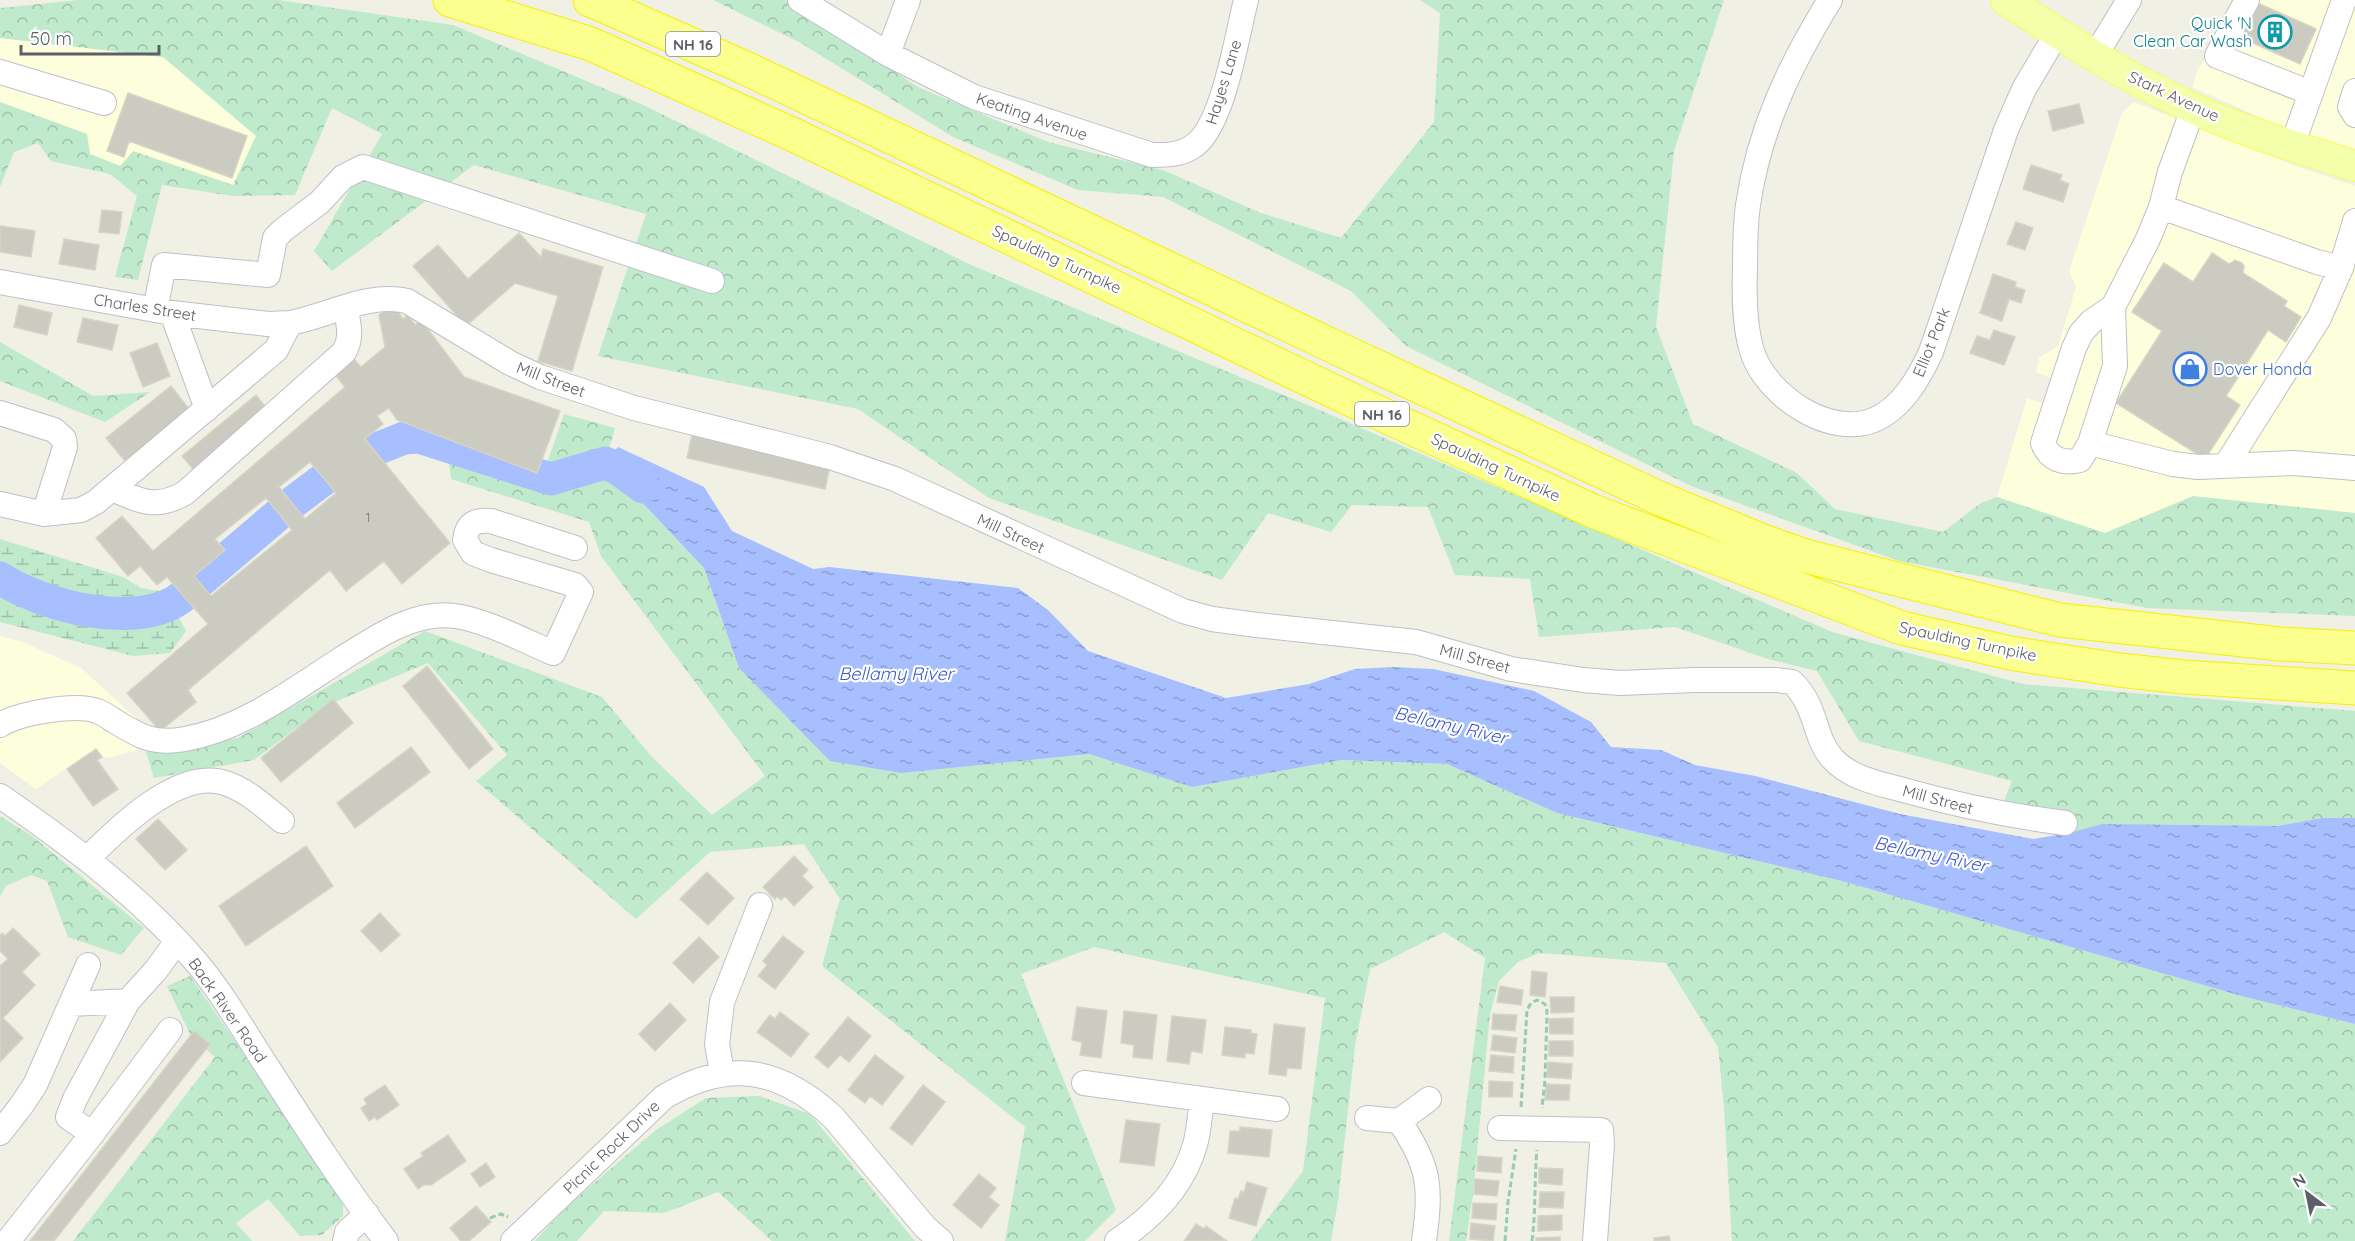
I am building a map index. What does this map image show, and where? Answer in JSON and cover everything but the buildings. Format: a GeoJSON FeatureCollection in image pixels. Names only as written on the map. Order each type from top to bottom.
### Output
{"type":"FeatureCollection","features":[{"type":"Feature","properties":{"kind":"highway","name":"Spaulding Turnpike"},"geometry":{"type":"LineString","coordinates":[[450,0],[591,44],[794,135],[1392,419],[1593,511],[1902,628],[2010,652],[2119,670],[2355,688]]}},
{"type":"Feature","properties":{"kind":"highway","name":"NH 16"},"geometry":{"type":"LineString","coordinates":[[590,0],[644,22],[1661,499],[1763,541],[1805,556],[2061,620],[2280,644],[2355,648]]}},
{"type":"Feature","properties":{"kind":"highway"},"geometry":{"type":"LineString","coordinates":[[609,0],[644,22]]}},
{"type":"Feature","properties":{"kind":"main road","name":"Stark Avenue"},"geometry":{"type":"LineString","coordinates":[[2006,0],[2095,56],[2193,109],[2292,146],[2355,166]]}},
{"type":"Feature","properties":{"kind":"street","name":"Keating Avenue"},"geometry":{"type":"LineString","coordinates":[[800,0],[888,54],[974,97],[1152,155],[1182,152]]}},
{"type":"Feature","properties":{"kind":"street"},"geometry":{"type":"LineString","coordinates":[[888,54],[908,0]]}},
{"type":"Feature","properties":{"kind":"street","name":"Hayes Lane"},"geometry":{"type":"LineString","coordinates":[[1182,152],[1198,142],[1212,126],[1222,96],[1246,0]]}},
{"type":"Feature","properties":{"kind":"street","name":"Elliot Park"},"geometry":{"type":"LineString","coordinates":[[1830,0],[1788,73],[1776,100],[1761,146],[1747,207],[1744,298],[1753,353],[1762,373],[1775,390],[1790,403],[1822,418],[1850,424],[1873,420],[1893,408],[1921,374],[1931,352],[2013,111],[2057,33]]}},
{"type":"Feature","properties":{"kind":"street"},"geometry":{"type":"LineString","coordinates":[[2095,56],[2129,0]]}},
{"type":"Feature","properties":{"kind":"street"},"geometry":{"type":"LineString","coordinates":[[2247,0],[2217,56],[2311,93]]}},
{"type":"Feature","properties":{"kind":"street"},"geometry":{"type":"LineString","coordinates":[[2292,146],[2311,93],[2346,13]]}},
{"type":"Feature","properties":{"kind":"street"},"geometry":{"type":"LineString","coordinates":[[0,72],[104,103]]}},
{"type":"Feature","properties":{"kind":"street"},"geometry":{"type":"LineString","coordinates":[[2355,91],[2350,107],[2355,115]]}},
{"type":"Feature","properties":{"kind":"street"},"geometry":{"type":"LineString","coordinates":[[2113,307],[2115,366],[2090,443],[2080,460],[2070,463],[2055,459],[2046,452],[2043,443],[2074,348],[2081,333],[2092,321],[2113,307],[2148,239],[2161,207],[2170,172],[2193,109]]}},
{"type":"Feature","properties":{"kind":"street"},"geometry":{"type":"LineString","coordinates":[[207,409],[164,311],[164,264],[268,275],[275,238],[321,202],[343,177],[363,167],[712,281]]}},
{"type":"Feature","properties":{"kind":"street"},"geometry":{"type":"LineString","coordinates":[[2161,207],[2317,262],[2341,268]]}},
{"type":"Feature","properties":{"kind":"street"},"geometry":{"type":"LineString","coordinates":[[2226,465],[2319,318],[2341,268],[2355,221]]}},
{"type":"Feature","properties":{"kind":"street","name":"Charles Street"},"geometry":{"type":"LineString","coordinates":[[0,282],[164,311],[268,324],[290,323]]}},
{"type":"Feature","properties":{"kind":"street","name":"Mill Street"},"geometry":{"type":"LineString","coordinates":[[290,323],[384,298],[407,301],[510,363],[540,376],[634,408],[810,452],[895,479],[1144,595],[1183,611],[1212,619],[1416,642],[1511,669],[1583,681],[1620,683],[1776,680],[1792,682],[1809,703],[1832,758],[1859,777],[1952,804],[2065,823]]}},
{"type":"Feature","properties":{"kind":"street"},"geometry":{"type":"LineString","coordinates":[[112,489],[142,502],[159,504],[171,501],[184,493],[344,352],[349,343],[350,333],[346,308]]}},
{"type":"Feature","properties":{"kind":"street"},"geometry":{"type":"LineString","coordinates":[[0,504],[44,514],[81,510],[96,502],[276,350],[290,323]]}},
{"type":"Feature","properties":{"kind":"street"},"geometry":{"type":"LineString","coordinates":[[0,413],[54,430],[64,439],[65,447],[44,514]]}},
{"type":"Feature","properties":{"kind":"street"},"geometry":{"type":"LineString","coordinates":[[2090,443],[2173,464],[2198,467],[2293,463],[2355,468]]}},
{"type":"Feature","properties":{"kind":"street"},"geometry":{"type":"LineString","coordinates":[[0,725],[11,719],[54,709],[96,710],[135,734],[155,741],[185,739],[237,722],[381,635],[399,626],[436,615],[470,618],[553,653],[581,592],[575,585],[473,553],[465,540],[466,530],[479,520],[491,520],[575,548]]}},
{"type":"Feature","properties":{"kind":"street"},"geometry":{"type":"LineString","coordinates":[[87,859],[146,808],[191,782],[208,780],[224,782],[241,790],[282,821]]}},
{"type":"Feature","properties":{"kind":"street","name":"Back River Road"},"geometry":{"type":"LineString","coordinates":[[0,796],[87,859],[136,899],[197,964],[224,999],[294,1108],[386,1241]]}},
{"type":"Feature","properties":{"kind":"street"},"geometry":{"type":"LineString","coordinates":[[722,1073],[717,1044],[722,1002],[760,905]]}},
{"type":"Feature","properties":{"kind":"street"},"geometry":{"type":"LineString","coordinates":[[92,1134],[68,1117],[75,1099],[128,1001],[156,970],[177,941]]}},
{"type":"Feature","properties":{"kind":"street"},"geometry":{"type":"LineString","coordinates":[[0,1133],[35,1085],[88,965]]}},
{"type":"Feature","properties":{"kind":"street"},"geometry":{"type":"LineString","coordinates":[[70,1004],[128,1001]]}},
{"type":"Feature","properties":{"kind":"street"},"geometry":{"type":"LineString","coordinates":[[8,1241],[170,1030]]}},
{"type":"Feature","properties":{"kind":"street","name":"Picnic Rock Drive"},"geometry":{"type":"LineString","coordinates":[[514,1231],[664,1097],[682,1086],[722,1073],[754,1075],[783,1083],[816,1102],[833,1118],[925,1227],[941,1241]]}},
{"type":"Feature","properties":{"kind":"street"},"geometry":{"type":"LineString","coordinates":[[1084,1083],[1277,1109]]}},
{"type":"Feature","properties":{"kind":"street"},"geometry":{"type":"LineString","coordinates":[[1117,1241],[1165,1202],[1176,1184],[1195,1145],[1202,1099]]}},
{"type":"Feature","properties":{"kind":"street"},"geometry":{"type":"LineString","coordinates":[[1367,1118],[1399,1121],[1429,1099]]}},
{"type":"Feature","properties":{"kind":"street"},"geometry":{"type":"LineString","coordinates":[[1399,1121],[1409,1136],[1428,1182],[1430,1196],[1424,1241]]}},
{"type":"Feature","properties":{"kind":"street"},"geometry":{"type":"LineString","coordinates":[[1519,1128],[1601,1130],[1602,1145],[1595,1241]]}},
{"type":"Feature","properties":{"kind":"street"},"geometry":{"type":"LineString","coordinates":[[345,1241],[347,1232],[367,1214]]}},
{"type":"Feature","properties":{"kind":"path"},"geometry":{"type":"LineString","coordinates":[[1505,1241],[1508,1202],[1519,1128],[1527,1010],[1537,1000],[1545,1004],[1547,1011],[1545,1080],[1519,1128],[1532,1241]]}},
{"type":"Feature","properties":{"kind":"path"},"geometry":{"type":"LineString","coordinates":[[490,1218],[501,1214],[514,1231]]}},
{"type":"Feature","properties":{"kind":"shaded area"},"geometry":{"type":"Polygon","coordinates":[[[2238,0],[2355,0],[2355,152],[2318,143],[2192,87],[2197,72],[2238,0]]]}},
{"type":"Feature","properties":{"kind":"shaded area"},"geometry":{"type":"Polygon","coordinates":[[[0,38],[163,57],[256,136],[234,185],[133,152],[121,166],[90,154],[87,134],[0,102],[0,38]]]}},
{"type":"Feature","properties":{"kind":"shaded area"},"geometry":{"type":"Polygon","coordinates":[[[2134,102],[2301,168],[2355,186],[2355,513],[2193,497],[2105,533],[1997,497],[2027,398],[2042,403],[2051,378],[2036,372],[2039,358],[2058,346],[2076,287],[2069,271],[2122,113],[2134,102]]]}},
{"type":"Feature","properties":{"kind":"shaded area"},"geometry":{"type":"Polygon","coordinates":[[[0,636],[25,643],[81,668],[149,730],[137,750],[108,758],[89,753],[36,789],[0,763],[0,636]]]}},
{"type":"Feature","properties":{"kind":"green space"},"geometry":{"type":"Polygon","coordinates":[[[79,0],[278,0],[453,25],[641,104],[971,265],[1322,411],[1832,632],[2023,684],[2355,711],[2355,818],[2322,818],[2277,826],[2070,833],[2002,806],[2012,781],[1859,741],[1817,671],[1768,659],[1675,627],[1539,637],[1530,579],[1455,575],[1428,507],[1352,505],[1331,532],[1268,513],[1222,580],[989,498],[858,409],[598,356],[646,214],[474,165],[332,271],[314,251],[382,134],[332,108],[295,195],[233,196],[162,185],[138,280],[115,277],[137,196],[110,174],[51,161],[38,143],[14,152],[0,187],[0,102],[87,134],[90,154],[120,166],[133,151],[233,185],[256,136],[163,57],[0,38],[0,8],[79,0]]]}},
{"type":"Feature","properties":{"kind":"green space"},"geometry":{"type":"Polygon","coordinates":[[[713,0],[785,0],[918,87],[1048,142],[1163,170],[1261,213],[1341,238],[1434,122],[1440,13],[1420,0],[1724,0],[1674,151],[1656,327],[1693,424],[1797,473],[1835,509],[1943,532],[1981,503],[1997,497],[2105,533],[2193,496],[2355,513],[2355,616],[2147,608],[1899,561],[1691,486],[1406,346],[1351,291],[1163,197],[1078,190],[953,137],[799,42],[713,0]]]}},
{"type":"Feature","properties":{"kind":"green space"},"geometry":{"type":"Polygon","coordinates":[[[0,342],[93,396],[150,392],[105,422],[0,381],[0,342]]]}},
{"type":"Feature","properties":{"kind":"green space"},"geometry":{"type":"Polygon","coordinates":[[[564,414],[615,428],[605,463],[704,568],[739,668],[902,773],[1089,754],[1192,787],[1341,760],[1447,764],[1557,813],[1842,881],[2245,997],[2355,1024],[2355,1241],[1732,1241],[1718,1047],[1666,963],[1539,953],[1518,962],[1499,981],[1490,1014],[1473,1194],[1466,1241],[1449,1241],[1485,958],[1444,932],[1370,969],[1355,1046],[1338,1201],[1331,1241],[1251,1241],[1303,1171],[1325,998],[1094,947],[1021,974],[1116,1210],[1085,1241],[1005,1241],[1025,1127],[822,966],[840,899],[804,844],[710,852],[636,919],[476,781],[507,755],[428,663],[325,706],[254,760],[154,778],[146,752],[238,738],[425,631],[602,697],[651,756],[712,815],[765,776],[601,556],[589,522],[451,479],[447,444],[542,478],[564,414]]]}},
{"type":"Feature","properties":{"kind":"green space"},"geometry":{"type":"Polygon","coordinates":[[[0,539],[123,577],[141,588],[165,592],[186,631],[170,653],[133,656],[0,622],[0,539]]]}},
{"type":"Feature","properties":{"kind":"green space"},"geometry":{"type":"Polygon","coordinates":[[[0,816],[32,836],[144,928],[121,955],[68,937],[47,881],[31,875],[6,886],[0,896],[0,816]]]}},
{"type":"Feature","properties":{"kind":"green space"},"geometry":{"type":"Polygon","coordinates":[[[190,976],[343,1196],[343,1216],[322,1235],[300,1236],[268,1199],[236,1223],[252,1241],[73,1241],[215,1057],[190,1034],[167,986],[190,976]]]}},
{"type":"Feature","properties":{"kind":"green space"},"geometry":{"type":"Polygon","coordinates":[[[759,1096],[810,1114],[915,1241],[772,1241],[718,1192],[664,1213],[604,1211],[577,1241],[535,1241],[566,1207],[656,1130],[706,1098],[759,1096]]]}},
{"type":"Feature","properties":{"kind":"water","name":"Bellamy River"},"geometry":{"type":"Polygon","coordinates":[[[618,447],[704,487],[732,531],[813,569],[829,567],[1018,588],[1048,610],[1088,651],[1226,698],[1309,684],[1355,669],[1394,667],[1433,669],[1534,691],[1591,722],[1611,747],[1661,750],[1695,765],[1755,776],[1900,814],[2033,839],[2070,833],[2102,824],[2277,826],[2322,818],[2355,818],[2355,1024],[2245,997],[1842,881],[1557,813],[1447,764],[1341,760],[1192,787],[1089,754],[902,773],[830,761],[739,668],[704,568],[605,463],[618,447]]]}},
{"type":"Feature","properties":{"kind":"waterway","name":"Bellamy River"},"geometry":{"type":"LineString","coordinates":[[374,450],[404,438],[419,437],[551,479],[605,463],[617,468],[643,487]]}},
{"type":"Feature","properties":{"kind":"waterway","name":"Bellamy River"},"geometry":{"type":"LineString","coordinates":[[292,503],[324,479]]}},
{"type":"Feature","properties":{"kind":"waterway","name":"Bellamy River"},"geometry":{"type":"LineString","coordinates":[[199,582],[279,514]]}},
{"type":"Feature","properties":{"kind":"waterway","name":"Bellamy River"},"geometry":{"type":"LineString","coordinates":[[0,578],[41,598],[91,611],[117,614],[164,607],[183,596]]}},
{"type":"Feature","properties":{"kind":"place","name":"Quick 'N Clean Car Wash"},"geometry":{"type":"Point","coordinates":[2275,32]}},
{"type":"Feature","properties":{"kind":"place","name":"Dover Honda"},"geometry":{"type":"Point","coordinates":[2190,369]}}]}
